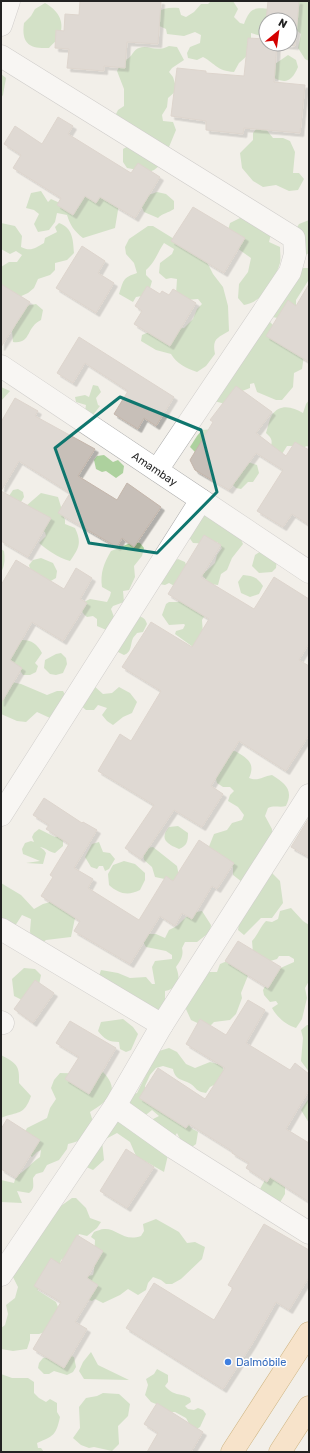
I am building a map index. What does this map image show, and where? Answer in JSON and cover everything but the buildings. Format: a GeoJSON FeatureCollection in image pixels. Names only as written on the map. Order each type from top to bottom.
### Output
{"type":"FeatureCollection","features":[{"type":"Feature","properties":{"kind":"main road"},"geometry":{"type":"LineString","coordinates":[[232,1452],[309,1333]]}},
{"type":"Feature","properties":{"kind":"main road"},"geometry":{"type":"LineString","coordinates":[[280,1452],[309,1407]]}},
{"type":"Feature","properties":{"kind":"street"},"geometry":{"type":"LineString","coordinates":[[1,25],[9,1]]}},
{"type":"Feature","properties":{"kind":"street"},"geometry":{"type":"LineString","coordinates":[[1,56],[294,238],[295,254],[290,272],[157,470]]}},
{"type":"Feature","properties":{"kind":"street","name":"Amambay"},"geometry":{"type":"LineString","coordinates":[[1,366],[309,572]]}},
{"type":"Feature","properties":{"kind":"street"},"geometry":{"type":"LineString","coordinates":[[1,815],[201,500]]}},
{"type":"Feature","properties":{"kind":"street"},"geometry":{"type":"LineString","coordinates":[[1,1275],[8,1251],[114,1106],[162,1024],[309,795]]}},
{"type":"Feature","properties":{"kind":"street"},"geometry":{"type":"LineString","coordinates":[[1,929],[162,1024]]}},
{"type":"Feature","properties":{"kind":"street"},"geometry":{"type":"LineString","coordinates":[[114,1106],[174,1148],[309,1232]]}},
{"type":"Feature","properties":{"kind":"highlighted area"},"geometry":{"type":"Polygon","coordinates":[[[120,397],[201,430],[217,492],[157,553],[89,543],[55,448],[120,397]]]}},
{"type":"Feature","properties":{"kind":"green space"},"geometry":{"type":"Polygon","coordinates":[[[211,1],[233,1],[238,9],[234,17],[240,23],[244,24],[248,15],[253,10],[260,8],[270,9],[269,12],[258,12],[258,35],[251,33],[251,43],[248,55],[239,63],[234,72],[220,69],[203,57],[197,60],[188,58],[187,53],[190,47],[200,43],[201,35],[195,32],[184,36],[167,34],[166,29],[155,24],[156,12],[167,8],[179,8],[181,15],[186,17],[194,12],[201,4],[208,4],[211,1]]]}},
{"type":"Feature","properties":{"kind":"green space"},"geometry":{"type":"Polygon","coordinates":[[[297,1],[309,1],[309,61],[305,59],[298,48],[301,34],[298,31],[298,12],[292,12],[297,1]]]}},
{"type":"Feature","properties":{"kind":"green space"},"geometry":{"type":"Polygon","coordinates":[[[45,3],[56,12],[61,20],[60,35],[49,48],[42,48],[28,44],[23,30],[24,23],[35,9],[45,3]]]}},
{"type":"Feature","properties":{"kind":"green space"},"geometry":{"type":"Polygon","coordinates":[[[169,46],[177,47],[184,60],[172,68],[169,72],[173,77],[177,90],[168,98],[167,107],[162,115],[163,121],[173,122],[176,130],[159,166],[154,170],[149,172],[127,168],[123,162],[123,149],[130,145],[126,123],[116,114],[118,110],[124,106],[124,89],[117,71],[122,61],[129,58],[136,49],[146,47],[160,49],[169,46]]]}},
{"type":"Feature","properties":{"kind":"green space"},"geometry":{"type":"Polygon","coordinates":[[[288,55],[296,60],[298,67],[293,76],[284,81],[270,76],[275,64],[288,55]]]}},
{"type":"Feature","properties":{"kind":"green space"},"geometry":{"type":"Polygon","coordinates":[[[1,74],[6,78],[3,95],[1,98],[1,74]]]}},
{"type":"Feature","properties":{"kind":"green space"},"geometry":{"type":"Polygon","coordinates":[[[260,124],[273,138],[283,138],[290,141],[295,152],[293,173],[299,173],[304,179],[298,190],[289,191],[276,185],[263,187],[253,181],[242,168],[240,153],[253,140],[253,133],[260,124]]]}},
{"type":"Feature","properties":{"kind":"green space"},"geometry":{"type":"Polygon","coordinates":[[[41,191],[48,202],[51,199],[71,208],[83,196],[98,191],[119,204],[115,228],[83,238],[73,228],[67,215],[57,213],[55,222],[49,230],[38,232],[34,224],[39,214],[34,210],[26,208],[31,193],[41,191]]]}},
{"type":"Feature","properties":{"kind":"green space"},"geometry":{"type":"Polygon","coordinates":[[[157,192],[166,194],[174,201],[174,209],[158,218],[144,212],[141,205],[146,196],[157,192]]]}},
{"type":"Feature","properties":{"kind":"green space"},"geometry":{"type":"Polygon","coordinates":[[[253,207],[272,230],[269,242],[280,247],[280,261],[278,270],[267,289],[257,300],[244,305],[238,298],[239,284],[248,272],[251,258],[234,246],[226,238],[230,223],[240,218],[253,207]]]}},
{"type":"Feature","properties":{"kind":"green space"},"geometry":{"type":"Polygon","coordinates":[[[309,220],[309,253],[304,256],[289,241],[299,224],[309,220]]]}},
{"type":"Feature","properties":{"kind":"green space"},"geometry":{"type":"Polygon","coordinates":[[[1,223],[15,226],[22,236],[21,247],[28,249],[35,248],[44,243],[45,238],[57,232],[55,227],[59,223],[64,225],[70,231],[73,239],[74,253],[67,260],[55,263],[55,270],[50,275],[38,279],[34,288],[28,293],[17,298],[1,294],[1,267],[9,262],[17,262],[22,255],[16,251],[10,254],[1,249],[1,223]]]}},
{"type":"Feature","properties":{"kind":"green space"},"geometry":{"type":"Polygon","coordinates":[[[148,226],[153,226],[205,258],[213,274],[223,287],[228,306],[229,331],[221,335],[216,340],[214,345],[215,354],[206,366],[197,372],[182,365],[171,354],[156,350],[141,341],[142,335],[151,331],[184,328],[193,319],[197,309],[202,304],[198,299],[186,300],[176,294],[177,279],[166,279],[159,273],[160,263],[172,254],[174,249],[164,243],[146,270],[146,275],[152,281],[148,295],[136,297],[133,302],[119,294],[124,280],[137,273],[134,263],[126,254],[125,247],[129,239],[148,226]]]}},
{"type":"Feature","properties":{"kind":"green space"},"geometry":{"type":"Polygon","coordinates":[[[300,268],[309,268],[309,282],[308,281],[296,300],[296,309],[284,319],[272,317],[300,268]]]}},
{"type":"Feature","properties":{"kind":"green space"},"geometry":{"type":"Polygon","coordinates":[[[36,304],[43,310],[41,320],[36,323],[23,341],[13,342],[12,331],[25,306],[36,304]]]}},
{"type":"Feature","properties":{"kind":"green space"},"geometry":{"type":"Polygon","coordinates":[[[264,316],[304,356],[302,369],[294,373],[293,387],[282,400],[276,400],[257,392],[254,383],[250,384],[250,388],[237,393],[229,405],[214,401],[264,316]]]}},
{"type":"Feature","properties":{"kind":"green space"},"geometry":{"type":"Polygon","coordinates":[[[93,385],[98,386],[101,392],[96,398],[98,405],[100,406],[93,415],[85,411],[86,405],[76,402],[75,397],[85,395],[89,397],[93,385]]]}},
{"type":"Feature","properties":{"kind":"green space"},"geometry":{"type":"Polygon","coordinates":[[[1,387],[10,391],[1,401],[1,387]]]}},
{"type":"Feature","properties":{"kind":"green space"},"geometry":{"type":"Polygon","coordinates":[[[309,400],[309,447],[307,446],[298,450],[297,446],[287,446],[282,454],[269,451],[272,441],[266,433],[269,421],[275,411],[287,407],[303,413],[309,400]]]}},
{"type":"Feature","properties":{"kind":"green space"},"geometry":{"type":"Polygon","coordinates":[[[214,429],[198,455],[190,447],[202,430],[214,429]]]}},
{"type":"Feature","properties":{"kind":"green space"},"geometry":{"type":"Polygon","coordinates":[[[104,455],[113,462],[118,460],[124,466],[123,473],[116,478],[106,471],[102,472],[96,469],[94,460],[97,456],[104,455]]]}},
{"type":"Feature","properties":{"kind":"green space"},"geometry":{"type":"Polygon","coordinates":[[[248,462],[257,465],[259,473],[253,482],[248,482],[241,489],[236,488],[231,483],[248,462]]]}},
{"type":"Feature","properties":{"kind":"green space"},"geometry":{"type":"Polygon","coordinates":[[[18,489],[23,492],[24,497],[21,502],[15,505],[9,496],[13,490],[18,489]]]}},
{"type":"Feature","properties":{"kind":"green space"},"geometry":{"type":"Polygon","coordinates":[[[41,493],[58,497],[65,524],[75,528],[79,542],[76,552],[70,561],[53,554],[39,543],[46,536],[45,532],[35,528],[26,506],[41,493]]]}},
{"type":"Feature","properties":{"kind":"green space"},"geometry":{"type":"Polygon","coordinates":[[[202,511],[239,535],[243,544],[232,558],[227,570],[221,574],[218,585],[210,584],[202,575],[215,563],[217,555],[222,548],[217,542],[212,544],[193,543],[184,530],[202,511]]]}},
{"type":"Feature","properties":{"kind":"green space"},"geometry":{"type":"Polygon","coordinates":[[[132,542],[140,543],[144,548],[142,556],[134,566],[135,577],[129,590],[123,591],[124,602],[113,606],[111,609],[117,625],[111,632],[97,626],[97,619],[93,616],[87,617],[82,611],[81,605],[90,599],[107,602],[111,592],[102,587],[102,573],[105,564],[111,551],[132,542]]]}},
{"type":"Feature","properties":{"kind":"green space"},"geometry":{"type":"Polygon","coordinates":[[[1,549],[4,551],[5,559],[1,572],[1,549]]]}},
{"type":"Feature","properties":{"kind":"green space"},"geometry":{"type":"Polygon","coordinates":[[[264,549],[277,559],[276,568],[272,572],[259,573],[252,566],[255,555],[264,549]]]}},
{"type":"Feature","properties":{"kind":"green space"},"geometry":{"type":"Polygon","coordinates":[[[41,558],[53,563],[57,571],[56,578],[49,582],[31,573],[29,565],[33,560],[41,558]]]}},
{"type":"Feature","properties":{"kind":"green space"},"geometry":{"type":"Polygon","coordinates":[[[178,559],[185,562],[189,572],[178,588],[169,583],[165,585],[159,584],[172,562],[178,559]]]}},
{"type":"Feature","properties":{"kind":"green space"},"geometry":{"type":"Polygon","coordinates":[[[243,575],[250,576],[261,583],[263,586],[259,594],[250,597],[241,593],[238,582],[243,575]]]}},
{"type":"Feature","properties":{"kind":"green space"},"geometry":{"type":"Polygon","coordinates":[[[183,599],[207,612],[202,620],[203,634],[193,647],[175,634],[176,631],[183,629],[185,625],[169,625],[162,615],[166,604],[169,602],[178,602],[183,599]]]}},
{"type":"Feature","properties":{"kind":"green space"},"geometry":{"type":"Polygon","coordinates":[[[134,616],[142,617],[147,624],[143,632],[137,633],[133,637],[130,650],[124,655],[118,652],[118,647],[134,616]]]}},
{"type":"Feature","properties":{"kind":"green space"},"geometry":{"type":"Polygon","coordinates":[[[22,640],[34,643],[42,653],[35,663],[38,666],[36,672],[30,675],[23,675],[9,662],[13,647],[22,640]]]}},
{"type":"Feature","properties":{"kind":"green space"},"geometry":{"type":"Polygon","coordinates":[[[61,653],[66,658],[67,664],[63,673],[56,675],[50,674],[44,668],[45,660],[61,653]]]}},
{"type":"Feature","properties":{"kind":"green space"},"geometry":{"type":"Polygon","coordinates":[[[6,681],[21,684],[47,695],[57,691],[63,691],[68,700],[50,718],[37,712],[26,722],[17,721],[1,714],[1,685],[6,681]]]}},
{"type":"Feature","properties":{"kind":"green space"},"geometry":{"type":"Polygon","coordinates":[[[93,685],[103,694],[112,693],[119,687],[130,693],[137,702],[132,713],[123,717],[113,725],[102,715],[107,708],[98,705],[94,710],[86,710],[80,705],[93,685]]]}},
{"type":"Feature","properties":{"kind":"green space"},"geometry":{"type":"Polygon","coordinates":[[[235,751],[247,759],[251,765],[251,773],[249,778],[258,779],[272,775],[281,781],[289,791],[286,806],[268,808],[265,816],[272,829],[272,837],[263,846],[262,856],[242,882],[233,875],[233,867],[227,865],[208,849],[214,834],[227,830],[232,823],[242,820],[244,815],[238,807],[228,801],[230,795],[234,791],[230,787],[223,787],[217,783],[216,779],[207,777],[226,753],[235,751]]]}},
{"type":"Feature","properties":{"kind":"green space"},"geometry":{"type":"Polygon","coordinates":[[[178,826],[188,833],[186,843],[179,849],[168,843],[165,838],[166,831],[169,827],[178,826]]]}},
{"type":"Feature","properties":{"kind":"green space"},"geometry":{"type":"Polygon","coordinates":[[[39,829],[55,837],[58,836],[63,840],[63,846],[55,853],[40,847],[46,853],[43,864],[26,863],[40,861],[23,854],[22,849],[25,843],[31,841],[34,842],[32,837],[39,829]]]}},
{"type":"Feature","properties":{"kind":"green space"},"geometry":{"type":"Polygon","coordinates":[[[99,842],[103,852],[110,853],[115,859],[109,869],[105,871],[103,866],[99,866],[97,869],[91,867],[85,857],[92,844],[99,842]]]}},
{"type":"Feature","properties":{"kind":"green space"},"geometry":{"type":"Polygon","coordinates":[[[153,847],[177,866],[179,876],[174,881],[155,877],[152,867],[144,860],[143,854],[146,848],[153,847]]]}},
{"type":"Feature","properties":{"kind":"green space"},"geometry":{"type":"Polygon","coordinates":[[[124,861],[135,864],[145,873],[145,880],[140,890],[136,892],[120,892],[109,885],[108,874],[113,865],[124,861]]]}},
{"type":"Feature","properties":{"kind":"green space"},"geometry":{"type":"Polygon","coordinates":[[[272,873],[280,881],[283,903],[272,918],[261,918],[244,935],[238,930],[240,917],[272,873]]]}},
{"type":"Feature","properties":{"kind":"green space"},"geometry":{"type":"Polygon","coordinates":[[[1,883],[21,895],[34,909],[43,904],[54,901],[75,918],[71,937],[46,940],[41,944],[31,939],[31,919],[22,915],[15,926],[1,930],[1,883]]]}},
{"type":"Feature","properties":{"kind":"green space"},"geometry":{"type":"Polygon","coordinates":[[[291,908],[303,921],[309,925],[309,981],[305,988],[307,998],[302,1019],[296,1028],[285,1023],[276,1014],[272,1008],[278,1004],[276,1001],[270,1002],[264,995],[263,990],[276,970],[294,962],[294,959],[289,956],[279,956],[277,959],[267,962],[253,953],[252,941],[266,921],[272,922],[278,919],[280,911],[291,908]]]}},
{"type":"Feature","properties":{"kind":"green space"},"geometry":{"type":"Polygon","coordinates":[[[202,911],[211,925],[210,932],[197,942],[185,942],[182,948],[181,958],[176,967],[178,983],[170,990],[165,991],[165,1006],[145,1025],[130,1019],[99,976],[101,970],[118,973],[130,978],[146,977],[152,984],[155,984],[152,967],[155,961],[172,959],[172,955],[166,951],[146,947],[142,940],[145,934],[156,934],[165,938],[169,930],[177,926],[190,913],[202,911]]]}},
{"type":"Feature","properties":{"kind":"green space"},"geometry":{"type":"Polygon","coordinates":[[[232,959],[249,973],[241,993],[242,998],[236,1014],[230,1020],[214,1022],[208,1028],[191,1020],[185,1007],[205,972],[217,972],[220,964],[232,959]]]}},
{"type":"Feature","properties":{"kind":"green space"},"geometry":{"type":"Polygon","coordinates":[[[24,968],[35,969],[41,975],[39,985],[22,1000],[14,996],[12,979],[24,968]]]}},
{"type":"Feature","properties":{"kind":"green space"},"geometry":{"type":"Polygon","coordinates":[[[123,1019],[133,1027],[138,1034],[131,1050],[126,1052],[120,1049],[119,1042],[107,1040],[98,1031],[101,1022],[123,1019]]]}},
{"type":"Feature","properties":{"kind":"green space"},"geometry":{"type":"Polygon","coordinates":[[[309,1025],[309,1072],[301,1061],[303,1038],[301,1030],[309,1025]]]}},
{"type":"Feature","properties":{"kind":"green space"},"geometry":{"type":"Polygon","coordinates":[[[169,1048],[177,1052],[186,1064],[195,1068],[210,1062],[221,1065],[225,1072],[223,1080],[210,1087],[206,1093],[197,1090],[192,1084],[179,1079],[175,1075],[173,1069],[163,1066],[156,1068],[150,1075],[145,1086],[146,1098],[184,1119],[191,1128],[198,1132],[196,1144],[192,1147],[180,1139],[177,1133],[175,1136],[150,1123],[153,1119],[159,1116],[152,1110],[142,1118],[126,1113],[126,1096],[137,1093],[146,1075],[144,1068],[159,1051],[169,1048]]]}},
{"type":"Feature","properties":{"kind":"green space"},"geometry":{"type":"Polygon","coordinates":[[[1,1055],[16,1065],[19,1072],[19,1083],[31,1096],[23,1110],[1,1118],[1,1055]]]}},
{"type":"Feature","properties":{"kind":"green space"},"geometry":{"type":"Polygon","coordinates":[[[103,1072],[109,1079],[112,1091],[107,1100],[90,1112],[93,1122],[84,1137],[78,1141],[68,1144],[67,1149],[59,1160],[47,1165],[43,1172],[36,1174],[33,1178],[32,1190],[29,1193],[17,1191],[22,1203],[1,1202],[1,1180],[14,1183],[16,1176],[23,1172],[40,1157],[41,1150],[32,1157],[25,1152],[23,1136],[27,1128],[47,1118],[50,1108],[56,1099],[51,1088],[54,1080],[60,1073],[98,1074],[103,1072]]]}},
{"type":"Feature","properties":{"kind":"green space"},"geometry":{"type":"Polygon","coordinates":[[[309,1098],[309,1123],[301,1110],[309,1098]]]}},
{"type":"Feature","properties":{"kind":"green space"},"geometry":{"type":"Polygon","coordinates":[[[115,1106],[168,1155],[164,1172],[136,1156],[130,1142],[117,1133],[102,1141],[104,1160],[93,1170],[82,1165],[115,1106]]]}},
{"type":"Feature","properties":{"kind":"green space"},"geometry":{"type":"Polygon","coordinates":[[[265,1173],[285,1182],[285,1194],[279,1204],[268,1201],[260,1189],[265,1180],[265,1173]]]}},
{"type":"Feature","properties":{"kind":"green space"},"geometry":{"type":"Polygon","coordinates":[[[72,1198],[76,1198],[86,1208],[90,1218],[101,1222],[97,1228],[87,1236],[79,1234],[70,1254],[61,1260],[57,1276],[37,1290],[56,1302],[58,1307],[49,1331],[39,1334],[30,1334],[27,1349],[13,1351],[1,1349],[1,1328],[5,1325],[8,1314],[6,1305],[15,1298],[18,1287],[12,1275],[58,1208],[72,1198]]]}},
{"type":"Feature","properties":{"kind":"green space"},"geometry":{"type":"Polygon","coordinates":[[[156,1219],[179,1232],[187,1243],[195,1242],[205,1247],[202,1259],[181,1279],[172,1284],[166,1284],[153,1277],[148,1283],[146,1290],[138,1295],[128,1289],[120,1295],[103,1303],[95,1299],[92,1301],[80,1297],[76,1279],[93,1275],[94,1271],[95,1240],[91,1237],[94,1232],[109,1229],[129,1237],[141,1236],[144,1231],[143,1224],[156,1219]]]}},
{"type":"Feature","properties":{"kind":"green space"},"geometry":{"type":"Polygon","coordinates":[[[91,1352],[98,1365],[129,1380],[84,1379],[79,1371],[83,1362],[91,1352]]]}},
{"type":"Feature","properties":{"kind":"green space"},"geometry":{"type":"Polygon","coordinates":[[[65,1354],[74,1357],[76,1367],[73,1372],[67,1375],[54,1371],[49,1374],[44,1374],[38,1368],[39,1363],[43,1358],[65,1354]]]}},
{"type":"Feature","properties":{"kind":"green space"},"geometry":{"type":"Polygon","coordinates":[[[157,1369],[168,1375],[168,1382],[165,1386],[168,1389],[174,1393],[190,1398],[191,1402],[185,1406],[188,1409],[194,1410],[198,1408],[203,1410],[206,1414],[200,1427],[193,1431],[186,1418],[175,1412],[166,1412],[161,1406],[151,1402],[145,1395],[148,1385],[146,1379],[154,1374],[157,1369]]]}},
{"type":"Feature","properties":{"kind":"green space"},"geometry":{"type":"Polygon","coordinates":[[[1,1374],[12,1378],[28,1378],[34,1382],[34,1393],[39,1398],[46,1402],[50,1399],[57,1403],[57,1412],[60,1417],[57,1428],[47,1439],[37,1443],[38,1448],[41,1448],[44,1452],[1,1452],[1,1374]]]}},
{"type":"Feature","properties":{"kind":"green space"},"geometry":{"type":"Polygon","coordinates":[[[103,1393],[119,1394],[130,1404],[128,1416],[118,1426],[119,1444],[112,1451],[94,1447],[89,1448],[81,1445],[73,1438],[80,1428],[79,1407],[86,1398],[103,1393]]]}},
{"type":"Feature","properties":{"kind":"place","name":"Dalmóbile"},"geometry":{"type":"Point","coordinates":[228,1362]}}]}
